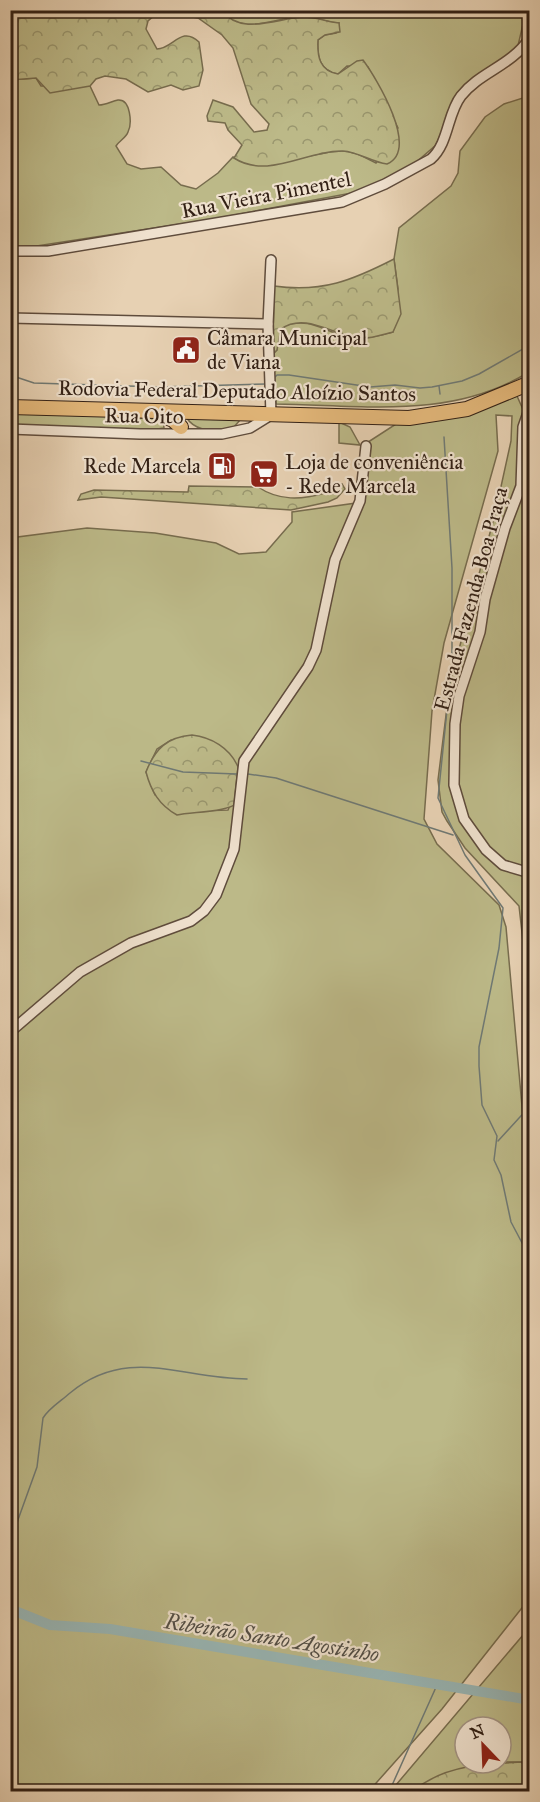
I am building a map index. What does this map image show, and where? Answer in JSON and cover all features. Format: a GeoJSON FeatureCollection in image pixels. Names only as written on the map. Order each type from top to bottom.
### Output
{"type":"FeatureCollection","features":[{"type":"Feature","properties":{"kind":"highway","name":"Rodovia Federal Deputado Aloízio Santos"},"geometry":{"type":"LineString","coordinates":[[10,407],[392,418],[440,415],[483,404],[530,383]]}},
{"type":"Feature","properties":{"kind":"highway"},"geometry":{"type":"LineString","coordinates":[[156,412],[173,420],[183,431]]}},
{"type":"Feature","properties":{"kind":"street","name":"Rua Vieira Pimentel"},"geometry":{"type":"LineString","coordinates":[[10,251],[48,251],[230,222],[342,202],[358,196],[431,159],[439,151],[460,97],[481,78],[508,62],[530,38]]}},
{"type":"Feature","properties":{"kind":"street"},"geometry":{"type":"LineString","coordinates":[[270,260],[268,324],[271,415]]}},
{"type":"Feature","properties":{"kind":"street"},"geometry":{"type":"LineString","coordinates":[[10,318],[268,324]]}},
{"type":"Feature","properties":{"kind":"street","name":"Estrada Fazenda Boa Praça"},"geometry":{"type":"LineString","coordinates":[[530,407],[526,410],[524,427],[521,486],[505,528],[485,599],[480,632],[459,696],[454,785],[464,819],[486,850],[502,865],[530,873]]}},
{"type":"Feature","properties":{"kind":"street"},"geometry":{"type":"LineString","coordinates":[[183,431],[181,419],[185,413]]}},
{"type":"Feature","properties":{"kind":"street","name":"Rua Oito"},"geometry":{"type":"LineString","coordinates":[[10,429],[183,431],[233,434],[250,428],[271,415]]}},
{"type":"Feature","properties":{"kind":"street"},"geometry":{"type":"LineString","coordinates":[[10,1032],[80,972],[131,943],[191,921],[204,911],[216,895],[234,849],[244,761],[308,667],[316,651],[335,560],[360,501],[366,446]]}},
{"type":"Feature","properties":{"kind":"green space"},"geometry":{"type":"Polygon","coordinates":[[[11,10],[221,10],[229,18],[248,24],[307,17],[339,23],[340,32],[325,35],[318,40],[321,62],[327,70],[338,74],[357,61],[363,60],[393,114],[398,130],[399,145],[396,156],[387,164],[349,152],[329,152],[274,165],[260,166],[247,164],[234,158],[242,145],[228,130],[225,123],[208,121],[207,116],[213,100],[233,107],[254,132],[267,130],[269,124],[251,104],[233,48],[222,35],[198,18],[176,14],[155,15],[148,21],[146,29],[157,49],[187,36],[199,42],[203,70],[199,86],[183,90],[171,85],[148,92],[126,79],[105,76],[96,79],[90,86],[50,93],[36,78],[11,80],[11,10]]]}},
{"type":"Feature","properties":{"kind":"green space"},"geometry":{"type":"Polygon","coordinates":[[[221,11],[526,11],[517,50],[456,97],[436,145],[407,170],[357,192],[213,219],[17,249],[10,227],[10,80],[36,78],[41,86],[90,86],[99,105],[118,100],[126,103],[129,128],[127,134],[116,146],[127,164],[141,169],[161,167],[181,185],[196,189],[218,173],[233,157],[258,164],[347,151],[376,163],[398,128],[368,67],[347,66],[338,74],[323,66],[318,52],[318,40],[325,35],[336,33],[339,23],[301,17],[248,24],[229,19],[221,11]]]}},
{"type":"Feature","properties":{"kind":"green space"},"geometry":{"type":"Polygon","coordinates":[[[529,96],[529,372],[499,387],[469,397],[438,403],[374,407],[276,404],[273,354],[277,350],[278,335],[286,325],[310,324],[358,338],[393,332],[398,289],[394,259],[399,228],[451,186],[458,173],[460,151],[485,117],[504,104],[529,96]]]}},
{"type":"Feature","properties":{"kind":"green space"},"geometry":{"type":"Polygon","coordinates":[[[394,259],[401,314],[393,332],[361,338],[351,337],[321,326],[291,324],[281,329],[277,350],[273,354],[274,286],[307,288],[337,283],[394,259]]]}},
{"type":"Feature","properties":{"kind":"green space"},"geometry":{"type":"Polygon","coordinates":[[[517,396],[529,423],[529,995],[519,906],[465,848],[447,821],[442,812],[438,780],[450,683],[495,514],[511,441],[512,416],[496,415],[498,451],[444,643],[432,711],[424,819],[437,844],[499,905],[506,927],[530,1196],[529,1599],[442,1709],[369,1791],[11,1791],[10,538],[87,528],[155,533],[216,543],[239,554],[266,552],[292,522],[292,512],[356,503],[362,446],[396,424],[488,407],[517,396]],[[171,740],[157,749],[146,772],[155,795],[198,811],[228,810],[235,794],[237,776],[171,740]]]}},
{"type":"Feature","properties":{"kind":"green space"},"geometry":{"type":"Polygon","coordinates":[[[11,411],[163,419],[164,428],[129,433],[11,427],[11,411]]]}},
{"type":"Feature","properties":{"kind":"green space"},"geometry":{"type":"Polygon","coordinates":[[[186,417],[241,419],[232,429],[212,430],[195,426],[186,417]]]}},
{"type":"Feature","properties":{"kind":"green space"},"geometry":{"type":"Polygon","coordinates":[[[339,422],[350,427],[360,445],[339,443],[339,422]]]}},
{"type":"Feature","properties":{"kind":"green space"},"geometry":{"type":"Polygon","coordinates":[[[342,484],[345,489],[337,498],[291,510],[101,497],[78,500],[81,494],[94,490],[188,492],[189,486],[258,487],[274,495],[299,498],[325,493],[329,488],[342,484]]]}},
{"type":"Feature","properties":{"kind":"green space"},"geometry":{"type":"Polygon","coordinates":[[[192,735],[206,738],[219,745],[235,760],[238,767],[234,805],[177,815],[165,807],[153,791],[146,772],[153,757],[163,746],[176,738],[192,735]]]}},
{"type":"Feature","properties":{"kind":"green space"},"geometry":{"type":"Polygon","coordinates":[[[529,1628],[529,1762],[513,1762],[513,1715],[455,1715],[529,1628]]]}},
{"type":"Feature","properties":{"kind":"green space"},"geometry":{"type":"Polygon","coordinates":[[[453,1718],[453,1773],[413,1791],[390,1792],[453,1718]]]}},
{"type":"Feature","properties":{"kind":"green space"},"geometry":{"type":"Polygon","coordinates":[[[529,1762],[529,1791],[413,1791],[439,1775],[453,1770],[453,1775],[513,1775],[513,1763],[529,1762]]]}},
{"type":"Feature","properties":{"kind":"waterway"},"geometry":{"type":"LineString","coordinates":[[273,379],[277,375],[289,375],[370,387],[395,385],[432,387],[462,381],[479,374],[530,345]]}},
{"type":"Feature","properties":{"kind":"waterway"},"geometry":{"type":"LineString","coordinates":[[10,375],[34,383],[159,387],[267,384]]}},
{"type":"Feature","properties":{"kind":"waterway"},"geometry":{"type":"LineString","coordinates":[[439,386],[440,394]]}},
{"type":"Feature","properties":{"kind":"waterway"},"geometry":{"type":"LineString","coordinates":[[444,437],[452,568],[452,661],[438,798],[465,855],[503,908],[499,948],[479,1047],[482,1105],[497,1136],[494,1160],[501,1175],[511,1222],[530,1258]]}},
{"type":"Feature","properties":{"kind":"waterway"},"geometry":{"type":"LineString","coordinates":[[141,761],[183,772],[237,774]]}},
{"type":"Feature","properties":{"kind":"waterway"},"geometry":{"type":"LineString","coordinates":[[248,774],[276,778],[453,835]]}},
{"type":"Feature","properties":{"kind":"waterway"},"geometry":{"type":"LineString","coordinates":[[498,1141],[530,1106]]}},
{"type":"Feature","properties":{"kind":"waterway"},"geometry":{"type":"LineString","coordinates":[[10,1542],[37,1467],[43,1418],[70,1393],[92,1379],[113,1371],[134,1367],[247,1379]]}},
{"type":"Feature","properties":{"kind":"waterway","name":"Ribeirão Santo Agostinho"},"geometry":{"type":"LineString","coordinates":[[10,1609],[50,1625],[110,1629],[530,1700]]}},
{"type":"Feature","properties":{"kind":"waterway"},"geometry":{"type":"LineString","coordinates":[[389,1792],[437,1685]]}},
{"type":"Feature","properties":{"kind":"place","name":"Câmara Municipal de Viana"},"geometry":{"type":"Point","coordinates":[186,350]}},
{"type":"Feature","properties":{"kind":"place","name":"Rede Marcela"},"geometry":{"type":"Point","coordinates":[222,466]}},
{"type":"Feature","properties":{"kind":"place","name":"Loja de conveniência - Rede Marcela"},"geometry":{"type":"Point","coordinates":[264,474]}}]}
